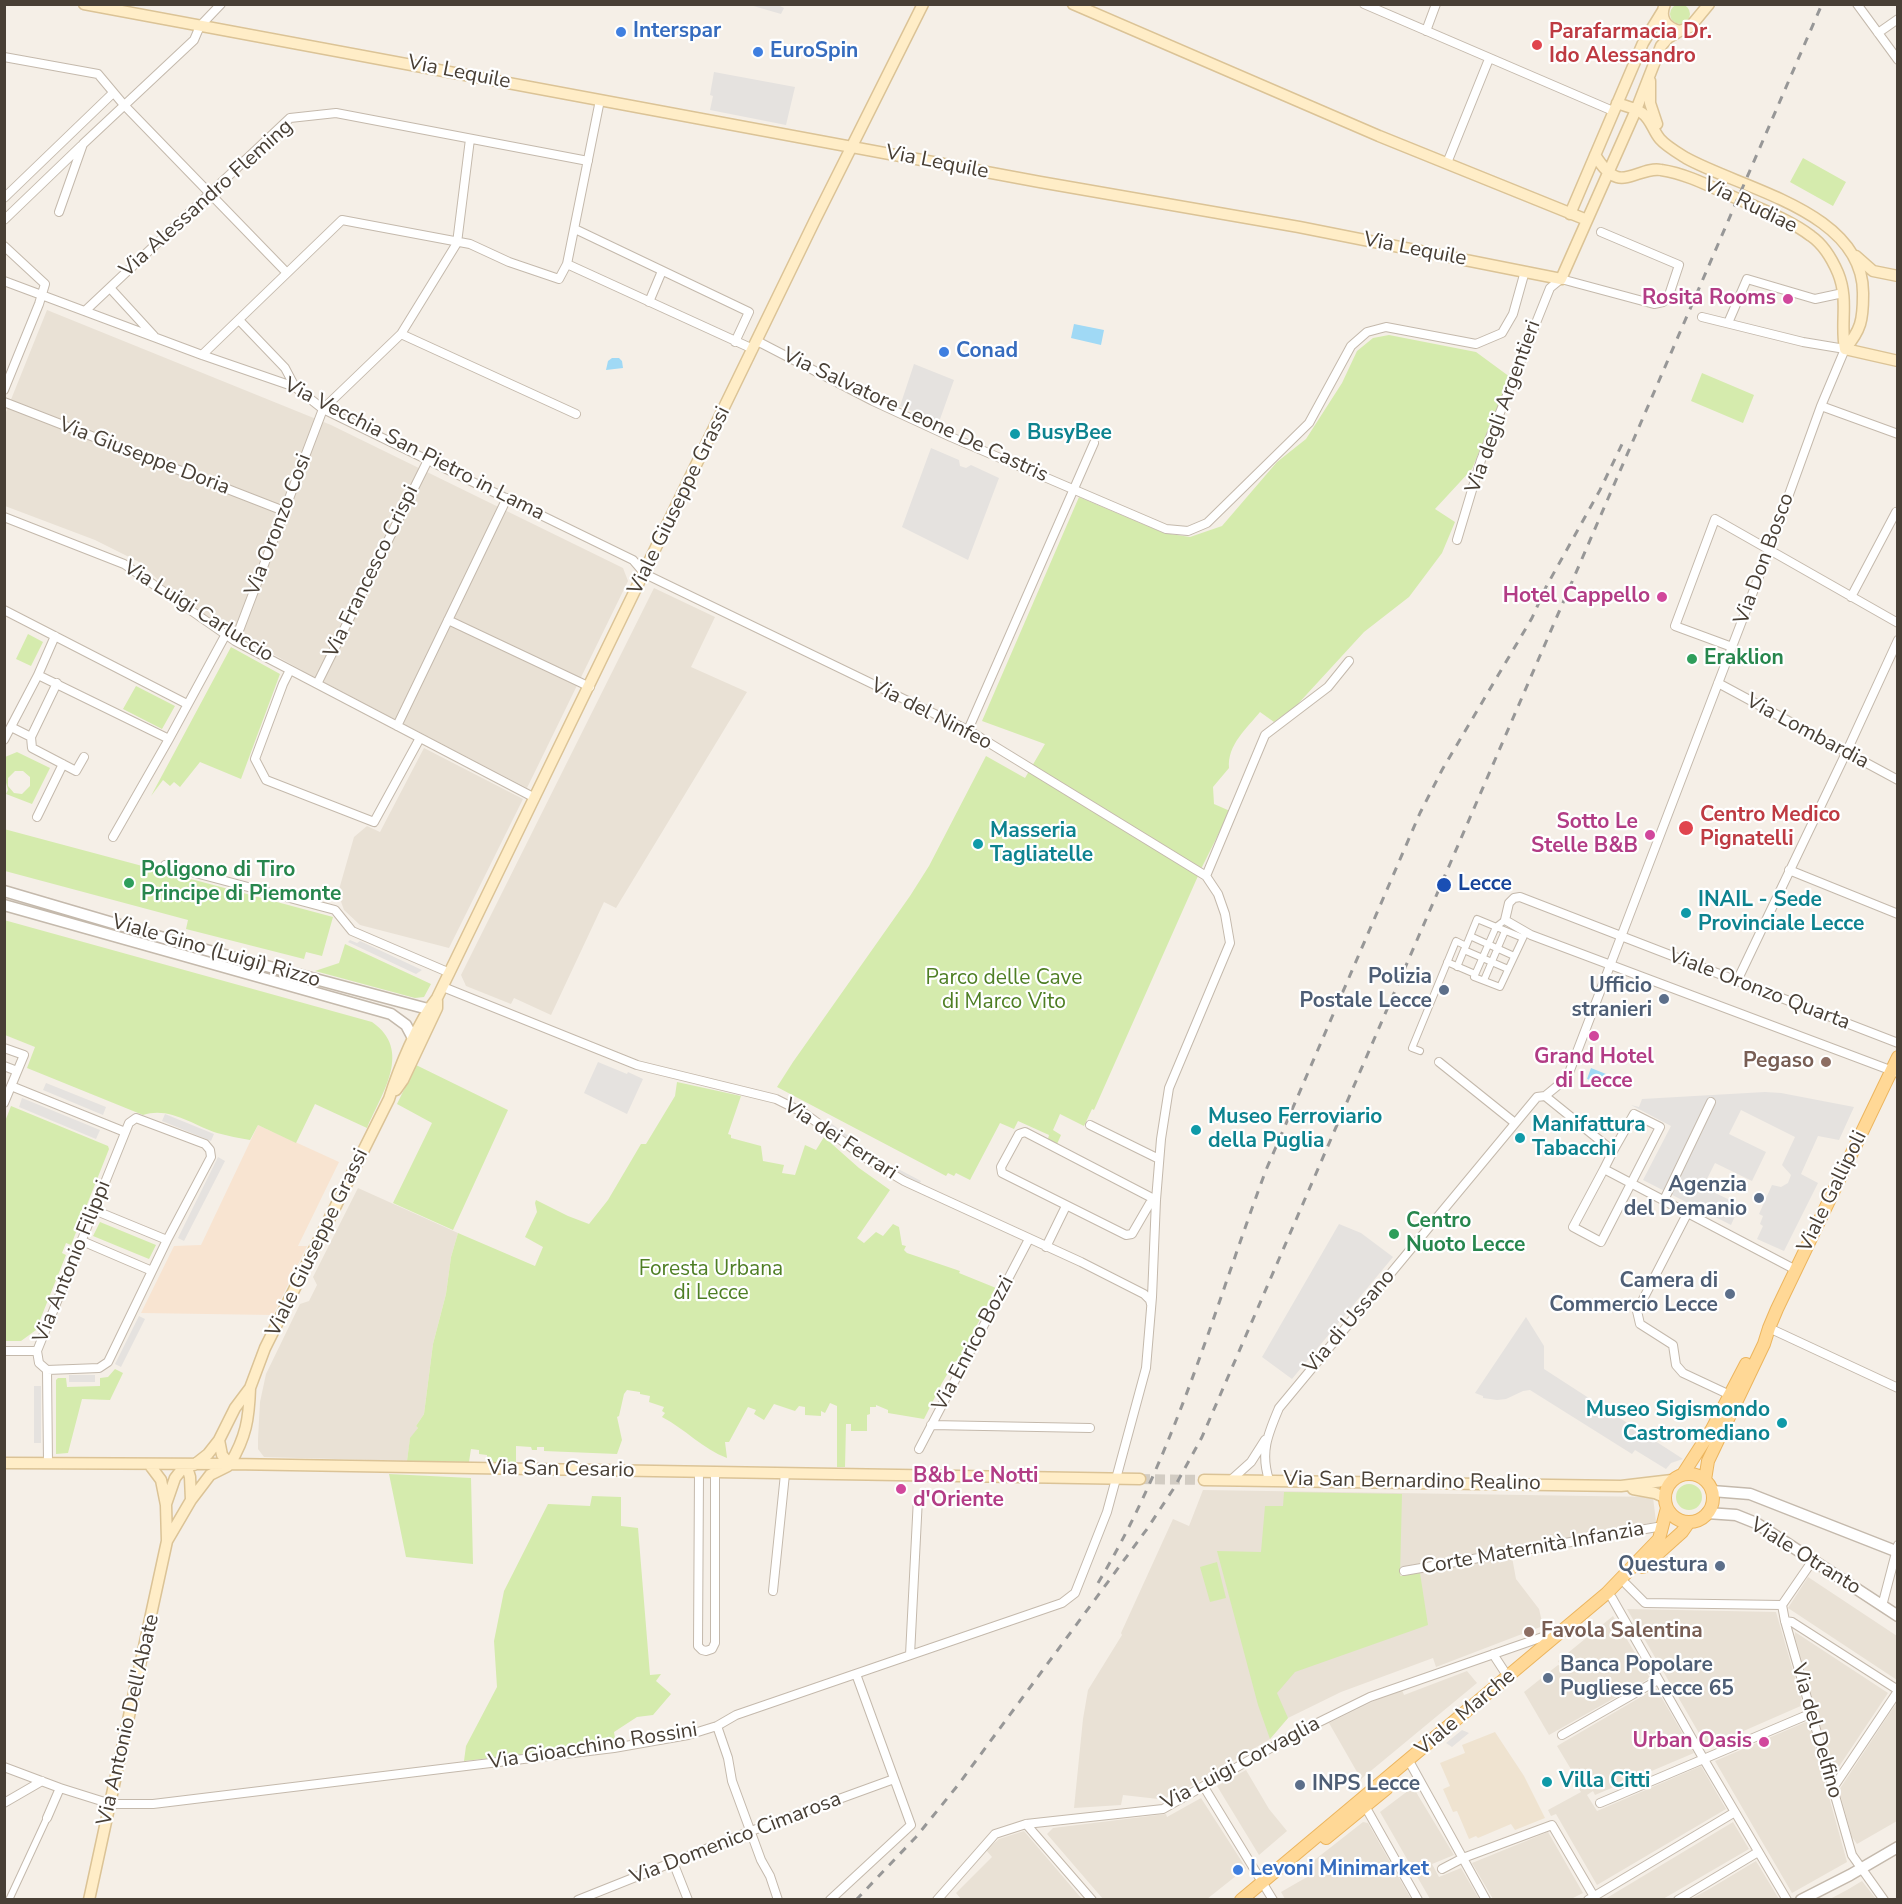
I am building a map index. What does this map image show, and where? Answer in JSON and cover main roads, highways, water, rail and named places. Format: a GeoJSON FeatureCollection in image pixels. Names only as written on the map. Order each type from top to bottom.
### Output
{"type":"FeatureCollection","features":[{"type":"Feature","properties":{"kind":"main road","name":"Via Lequile"},"geometry":{"type":"LineString","coordinates":[[84,4],[852,147],[1299,227],[1561,279],[1587,220]]}},
{"type":"Feature","properties":{"kind":"main road","name":"Viale Giuseppe Grassi"},"geometry":{"type":"LineString","coordinates":[[190,1465],[208,1454],[219,1440],[235,1408],[250,1388],[270,1338],[389,1099],[396,1078],[428,1010],[438,998],[923,4]]}},
{"type":"Feature","properties":{"kind":"main road"},"geometry":{"type":"LineString","coordinates":[[1073,4],[1587,220],[1636,110],[1661,46],[1668,38],[1690,27],[1709,4]]}},
{"type":"Feature","properties":{"kind":"main road"},"geometry":{"type":"LineString","coordinates":[[1694,4],[1697,12],[1696,18]]}},
{"type":"Feature","properties":{"kind":"main road"},"geometry":{"type":"LineString","coordinates":[[1570,214],[1645,39],[1663,7]]}},
{"type":"Feature","properties":{"kind":"main road"},"geometry":{"type":"LineString","coordinates":[[1663,7],[1667,25],[1680,31]]}},
{"type":"Feature","properties":{"kind":"main road"},"geometry":{"type":"LineString","coordinates":[[1652,68],[1650,103],[1658,128],[1668,145]]}},
{"type":"Feature","properties":{"kind":"main road"},"geometry":{"type":"LineString","coordinates":[[1615,107],[1636,110]]}},
{"type":"Feature","properties":{"kind":"main road","name":"Via Rudiae"},"geometry":{"type":"LineString","coordinates":[[1636,110],[1648,118],[1660,139],[1687,158],[1791,205],[1837,234],[1850,249],[1861,272],[1864,287],[1858,334],[1845,350]]}},
{"type":"Feature","properties":{"kind":"main road"},"geometry":{"type":"LineString","coordinates":[[1595,155],[1609,172]]}},
{"type":"Feature","properties":{"kind":"main road","name":"Via Rudiae"},"geometry":{"type":"LineString","coordinates":[[1609,172],[1617,177],[1655,169],[1681,173],[1782,219],[1812,237],[1827,252],[1838,274],[1845,311],[1845,350]]}},
{"type":"Feature","properties":{"kind":"main road"},"geometry":{"type":"LineString","coordinates":[[1850,249],[1861,263],[1873,271],[1898,276]]}},
{"type":"Feature","properties":{"kind":"main road"},"geometry":{"type":"LineString","coordinates":[[1845,350],[1898,361]]}},
{"type":"Feature","properties":{"kind":"main road","name":"Viale Giuseppe Grassi"},"geometry":{"type":"LineString","coordinates":[[389,1099],[403,1080],[437,1008],[438,998]]}},
{"type":"Feature","properties":{"kind":"main road","name":"Viale Gallipoli"},"geometry":{"type":"LineString","coordinates":[[1709,1486],[1708,1461],[1764,1344],[1796,1270],[1894,1072],[1898,1057]]}},
{"type":"Feature","properties":{"kind":"main road","name":"Viale Gallipoli"},"geometry":{"type":"LineString","coordinates":[[1683,1474],[1712,1429],[1759,1340],[1769,1328]]}},
{"type":"Feature","properties":{"kind":"main road","name":"Viale Giuseppe Grassi"},"geometry":{"type":"LineString","coordinates":[[230,1464],[245,1435],[249,1416],[250,1388]]}},
{"type":"Feature","properties":{"kind":"main road"},"geometry":{"type":"LineString","coordinates":[[219,1440],[222,1455],[230,1464]]}},
{"type":"Feature","properties":{"kind":"main road","name":"Via San Cesario"},"geometry":{"type":"LineString","coordinates":[[4,1463],[230,1464],[1140,1479]]}},
{"type":"Feature","properties":{"kind":"main road","name":"Via Antonio Dell'Abate"},"geometry":{"type":"LineString","coordinates":[[89,1899],[167,1541],[166,1505],[161,1480],[149,1464]]}},
{"type":"Feature","properties":{"kind":"main road","name":"Via Antonio Dell'Abate"},"geometry":{"type":"LineString","coordinates":[[167,1541],[191,1500],[210,1475],[230,1464]]}},
{"type":"Feature","properties":{"kind":"main road"},"geometry":{"type":"LineString","coordinates":[[190,1465],[191,1500]]}},
{"type":"Feature","properties":{"kind":"main road","name":"Via Antonio Dell'Abate"},"geometry":{"type":"LineString","coordinates":[[166,1505],[175,1478],[190,1465]]}},
{"type":"Feature","properties":{"kind":"main road"},"geometry":{"type":"LineString","coordinates":[[1683,1474],[1695,1474],[1709,1486],[1713,1499],[1707,1514],[1699,1520],[1689,1522],[1680,1520],[1672,1515],[1665,1503],[1666,1488],[1672,1480],[1683,1474]]}},
{"type":"Feature","properties":{"kind":"main road","name":"Via San Bernardino Realino"},"geometry":{"type":"LineString","coordinates":[[1203,1480],[1621,1486],[1672,1480]]}},
{"type":"Feature","properties":{"kind":"main road","name":"Via San Bernardino Realino"},"geometry":{"type":"LineString","coordinates":[[1621,1486],[1655,1493],[1665,1503]]}},
{"type":"Feature","properties":{"kind":"main road","name":"Viale Marche"},"geometry":{"type":"LineString","coordinates":[[1241,1899],[1265,1884],[1365,1806],[1410,1763],[1607,1593],[1659,1539],[1663,1528],[1665,1503]]}},
{"type":"Feature","properties":{"kind":"main road","name":"Viale Marche"},"geometry":{"type":"LineString","coordinates":[[1251,1899],[1328,1826],[1499,1695],[1612,1598],[1682,1532],[1689,1522]]}},
{"type":"Feature","properties":{"kind":"water"},"geometry":{"type":"Polygon","coordinates":[[[1074,324],[1104,330],[1101,345],[1071,338],[1074,324]]]}},
{"type":"Feature","properties":{"kind":"water"},"geometry":{"type":"Polygon","coordinates":[[[612,358],[619,358],[623,368],[606,370],[608,361],[612,358]]]}},
{"type":"Feature","properties":{"kind":"water"},"geometry":{"type":"Polygon","coordinates":[[[1591,1068],[1606,1074],[1602,1084],[1587,1079],[1591,1068]]]}},
{"type":"Feature","properties":{"kind":"tunnel"},"geometry":{"type":"LineString","coordinates":[[1140,1479],[1204,1480]]}},
{"type":"Feature","properties":{"kind":"railway"},"geometry":{"type":"LineString","coordinates":[[856,1900],[916,1837],[958,1785],[1147,1529],[1174,1488],[1202,1437],[1822,4]]}},
{"type":"Feature","properties":{"kind":"railway"},"geometry":{"type":"LineString","coordinates":[[1098,1583],[1125,1534],[1171,1433],[1266,1170],[1420,813],[1442,770],[1532,618],[1625,438]]}},
{"type":"Feature","properties":{"kind":"place","name":"Interspar"},"geometry":{"type":"Point","coordinates":[621,32]}},
{"type":"Feature","properties":{"kind":"place","name":"Parafarmacia Dr. Ido Alessandro"},"geometry":{"type":"Point","coordinates":[1537,45]}},
{"type":"Feature","properties":{"kind":"place","name":"EuroSpin"},"geometry":{"type":"Point","coordinates":[758,52]}},
{"type":"Feature","properties":{"kind":"place","name":"Rosita Rooms"},"geometry":{"type":"Point","coordinates":[1788,299]}},
{"type":"Feature","properties":{"kind":"place","name":"Conad"},"geometry":{"type":"Point","coordinates":[944,352]}},
{"type":"Feature","properties":{"kind":"place","name":"BusyBee"},"geometry":{"type":"Point","coordinates":[1015,434]}},
{"type":"Feature","properties":{"kind":"place","name":"Hotel Cappello"},"geometry":{"type":"Point","coordinates":[1662,597]}},
{"type":"Feature","properties":{"kind":"place","name":"Eraklion"},"geometry":{"type":"Point","coordinates":[1692,659]}},
{"type":"Feature","properties":{"kind":"place","name":"Centro Medico Pignatelli"},"geometry":{"type":"Point","coordinates":[1686,828]}},
{"type":"Feature","properties":{"kind":"place","name":"Sotto Le Stelle B&B"},"geometry":{"type":"Point","coordinates":[1650,835]}},
{"type":"Feature","properties":{"kind":"place","name":"Masseria Tagliatelle"},"geometry":{"type":"Point","coordinates":[978,844]}},
{"type":"Feature","properties":{"kind":"place","name":"Poligono di Tiro Principe di Piemonte"},"geometry":{"type":"Point","coordinates":[129,883]}},
{"type":"Feature","properties":{"kind":"place","name":"Lecce"},"geometry":{"type":"Point","coordinates":[1444,885]}},
{"type":"Feature","properties":{"kind":"place","name":"INAIL - Sede Provinciale Lecce"},"geometry":{"type":"Point","coordinates":[1686,913]}},
{"type":"Feature","properties":{"kind":"place","name":"Polizia Postale Lecce"},"geometry":{"type":"Point","coordinates":[1444,990]}},
{"type":"Feature","properties":{"kind":"place","name":"Ufficio stranieri"},"geometry":{"type":"Point","coordinates":[1664,999]}},
{"type":"Feature","properties":{"kind":"place","name":"Grand Hotel di Lecce"},"geometry":{"type":"Point","coordinates":[1594,1036]}},
{"type":"Feature","properties":{"kind":"place","name":"Pegaso"},"geometry":{"type":"Point","coordinates":[1826,1062]}},
{"type":"Feature","properties":{"kind":"place","name":"Museo Ferroviario della Puglia"},"geometry":{"type":"Point","coordinates":[1196,1130]}},
{"type":"Feature","properties":{"kind":"place","name":"Manifattura Tabacchi"},"geometry":{"type":"Point","coordinates":[1520,1138]}},
{"type":"Feature","properties":{"kind":"place","name":"Agenzia del Demanio"},"geometry":{"type":"Point","coordinates":[1759,1198]}},
{"type":"Feature","properties":{"kind":"place","name":"Centro Nuoto Lecce"},"geometry":{"type":"Point","coordinates":[1394,1234]}},
{"type":"Feature","properties":{"kind":"place","name":"Camera di Commercio Lecce"},"geometry":{"type":"Point","coordinates":[1730,1294]}},
{"type":"Feature","properties":{"kind":"place","name":"Museo Sigismondo Castromediano"},"geometry":{"type":"Point","coordinates":[1782,1423]}},
{"type":"Feature","properties":{"kind":"place","name":"B&b Le Notti d'Oriente"},"geometry":{"type":"Point","coordinates":[901,1489]}},
{"type":"Feature","properties":{"kind":"place","name":"Questura"},"geometry":{"type":"Point","coordinates":[1720,1566]}},
{"type":"Feature","properties":{"kind":"place","name":"Favola Salentina"},"geometry":{"type":"Point","coordinates":[1529,1632]}},
{"type":"Feature","properties":{"kind":"place","name":"Banca Popolare Pugliese Lecce 65"},"geometry":{"type":"Point","coordinates":[1548,1678]}},
{"type":"Feature","properties":{"kind":"place","name":"Urban Oasis"},"geometry":{"type":"Point","coordinates":[1764,1742]}},
{"type":"Feature","properties":{"kind":"place","name":"Villa Citti"},"geometry":{"type":"Point","coordinates":[1547,1782]}},
{"type":"Feature","properties":{"kind":"place","name":"INPS Lecce"},"geometry":{"type":"Point","coordinates":[1300,1785]}},
{"type":"Feature","properties":{"kind":"place","name":"Levoni Minimarket"},"geometry":{"type":"Point","coordinates":[1238,1870]}},
{"type":"Feature","properties":{"kind":"park label","name":"Parco delle Cave di Marco Vito"},"geometry":{"type":"Point","coordinates":[1004,991]}},
{"type":"Feature","properties":{"kind":"park label","name":"Foresta Urbana di Lecce"},"geometry":{"type":"Point","coordinates":[711,1282]}}]}
